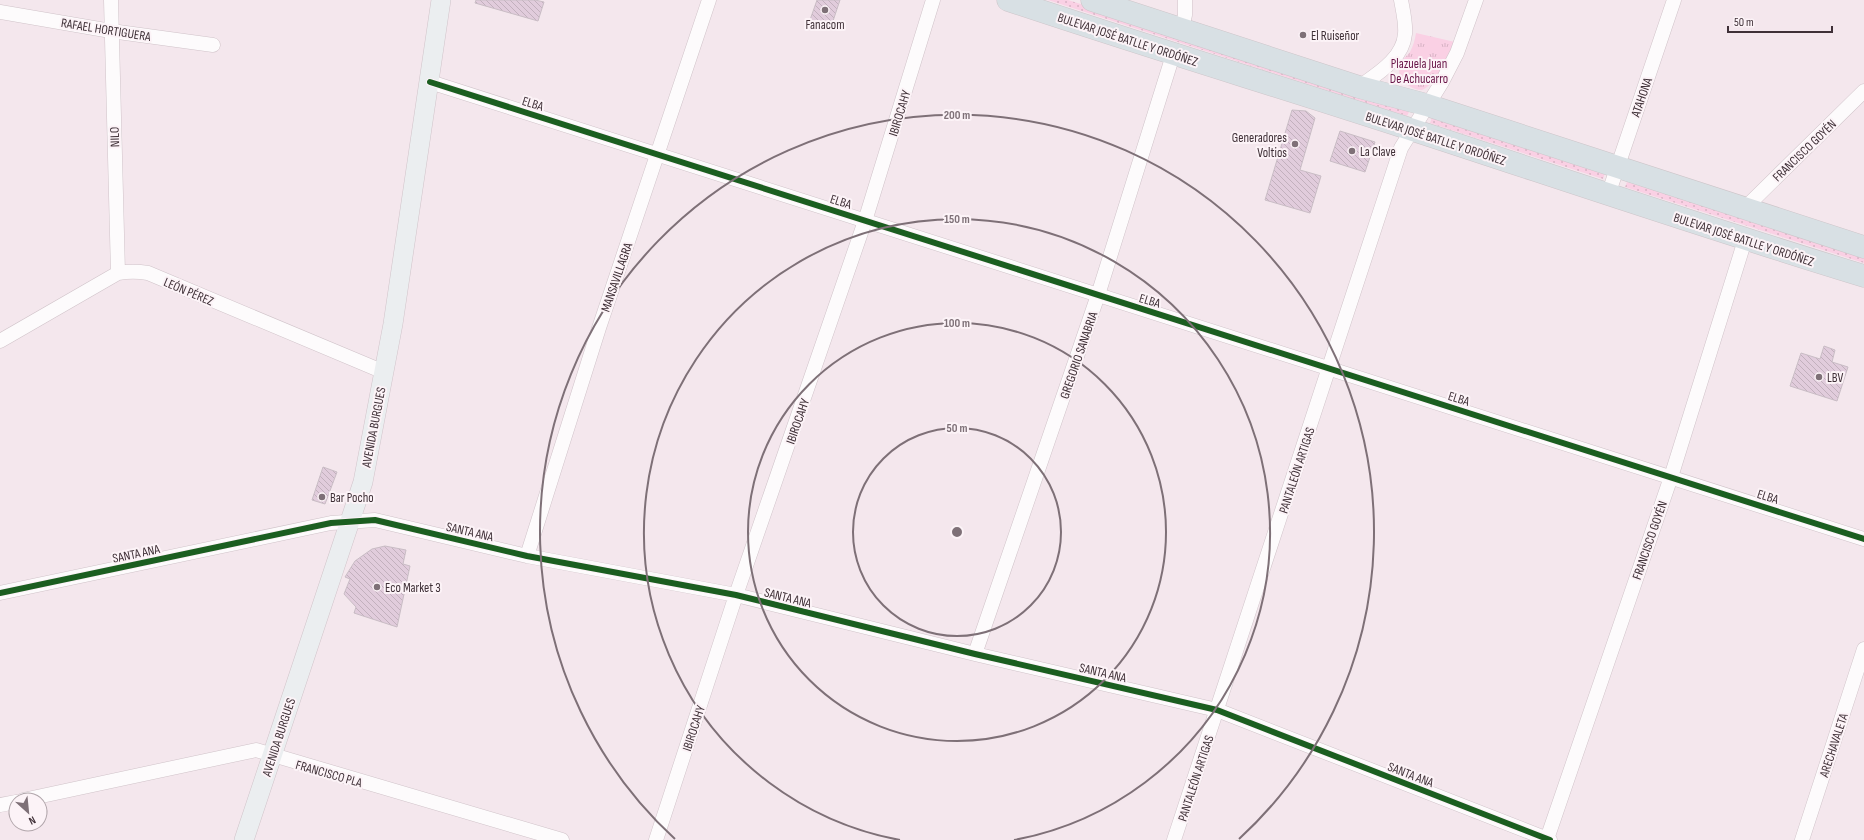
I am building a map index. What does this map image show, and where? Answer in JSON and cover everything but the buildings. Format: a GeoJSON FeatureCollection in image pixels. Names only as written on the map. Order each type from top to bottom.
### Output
{"type":"FeatureCollection","features":[{"type":"Feature","properties":{"kind":"main road","name":"BULEVAR JOSÉ BATLLE Y ORDÓÑEZ"},"geometry":{"type":"LineString","coordinates":[[1008,0],[1412,130],[1745,240],[1864,276]]}},
{"type":"Feature","properties":{"kind":"main road","name":"BULEVAR JOSÉ BATLLE Y ORDÓÑEZ"},"geometry":{"type":"LineString","coordinates":[[1092,0],[1182,28],[1359,87],[1427,105],[1864,247]]}},
{"type":"Feature","properties":{"kind":"street","name":"NILO"},"geometry":{"type":"LineString","coordinates":[[111,0],[118,273]]}},
{"type":"Feature","properties":{"kind":"street","name":"AVENIDA BURGUES"},"geometry":{"type":"LineString","coordinates":[[244,840],[363,482],[393,324],[441,0]]}},
{"type":"Feature","properties":{"kind":"street","name":"MANSAVILLAGRA"},"geometry":{"type":"LineString","coordinates":[[527,556],[599,328],[709,0]]}},
{"type":"Feature","properties":{"kind":"street","name":"IBIROCAHY"},"geometry":{"type":"LineString","coordinates":[[656,840],[736,595],[865,221],[933,0]]}},
{"type":"Feature","properties":{"kind":"street"},"geometry":{"type":"LineString","coordinates":[[1182,28],[1185,15],[1185,0]]}},
{"type":"Feature","properties":{"kind":"street"},"geometry":{"type":"LineString","coordinates":[[1359,87],[1382,70],[1400,51],[1405,35],[1402,0]]}},
{"type":"Feature","properties":{"kind":"street","name":"PANTALEÓN ARTIGAS"},"geometry":{"type":"LineString","coordinates":[[1174,840],[1401,148],[1442,82],[1457,53],[1476,0]]}},
{"type":"Feature","properties":{"kind":"street","name":"ATAHONA"},"geometry":{"type":"LineString","coordinates":[[1608,195],[1674,0]]}},
{"type":"Feature","properties":{"kind":"street","name":"RAFAEL HORTIGUERA"},"geometry":{"type":"LineString","coordinates":[[0,12],[111,31],[212,45]]}},
{"type":"Feature","properties":{"kind":"street","name":"GREGORIO SANABRIA"},"geometry":{"type":"LineString","coordinates":[[975,654],[1098,295],[1173,54]]}},
{"type":"Feature","properties":{"kind":"street","name":"ELBA"},"geometry":{"type":"LineString","coordinates":[[430,82],[1864,539]]}},
{"type":"Feature","properties":{"kind":"street","name":"FRANCISCO GOYÉN"},"geometry":{"type":"LineString","coordinates":[[1745,208],[1864,92]]}},
{"type":"Feature","properties":{"kind":"street","name":"FRANCISCO GOYÉN"},"geometry":{"type":"LineString","coordinates":[[1548,839],[1671,477],[1745,240]]}},
{"type":"Feature","properties":{"kind":"street","name":"LEÓN PÉREZ"},"geometry":{"type":"LineString","coordinates":[[0,341],[118,273],[129,271],[148,274],[384,372]]}},
{"type":"Feature","properties":{"kind":"street","name":"SANTA ANA"},"geometry":{"type":"LineString","coordinates":[[0,593],[331,523],[375,520],[527,556],[736,595],[975,654],[1217,710],[1548,839]]}},
{"type":"Feature","properties":{"kind":"street","name":"ARECHAVALETA"},"geometry":{"type":"LineString","coordinates":[[1802,840],[1864,649]]}},
{"type":"Feature","properties":{"kind":"street","name":"FRANCISCO PLA"},"geometry":{"type":"LineString","coordinates":[[48,795],[256,750],[288,761],[562,840]]}},
{"type":"Feature","properties":{"kind":"green space"},"geometry":{"type":"Polygon","coordinates":[[[1048,0],[1068,0],[1410,110],[1407,116],[1048,0]]]}},
{"type":"Feature","properties":{"kind":"green space","name":"Plazuela Juan De Achucarro"},"geometry":{"type":"Polygon","coordinates":[[[1416,33],[1455,42],[1433,82],[1422,90],[1408,86],[1402,79],[1399,70],[1402,61],[1411,50],[1416,33]]]}},
{"type":"Feature","properties":{"kind":"green space"},"geometry":{"type":"Polygon","coordinates":[[[1432,117],[1605,173],[1603,179],[1430,123],[1432,117]]]}},
{"type":"Feature","properties":{"kind":"green space"},"geometry":{"type":"Polygon","coordinates":[[[1627,182],[1864,257],[1864,263],[1625,187],[1627,182]]]}},
{"type":"Feature","properties":{"kind":"cycle path"},"geometry":{"type":"LineString","coordinates":[[430,82],[1864,539]]}},
{"type":"Feature","properties":{"kind":"cycle path"},"geometry":{"type":"LineString","coordinates":[[0,593],[331,523],[375,520],[527,556],[736,595],[975,654],[1217,710],[1550,840]]}},
{"type":"Feature","properties":{"kind":"place","name":"Fanacom"},"geometry":{"type":"Point","coordinates":[825,10]}},
{"type":"Feature","properties":{"kind":"place","name":"El Ruiseñor"},"geometry":{"type":"Point","coordinates":[1303,35]}},
{"type":"Feature","properties":{"kind":"place","name":"Generadores Voltios"},"geometry":{"type":"Point","coordinates":[1295,144]}},
{"type":"Feature","properties":{"kind":"place","name":"La Clave"},"geometry":{"type":"Point","coordinates":[1352,151]}},
{"type":"Feature","properties":{"kind":"place","name":"LBV"},"geometry":{"type":"Point","coordinates":[1819,377]}},
{"type":"Feature","properties":{"kind":"place","name":"Bar Pocho"},"geometry":{"type":"Point","coordinates":[322,497]}},
{"type":"Feature","properties":{"kind":"place","name":"Eco Market 3"},"geometry":{"type":"Point","coordinates":[377,587]}}]}
